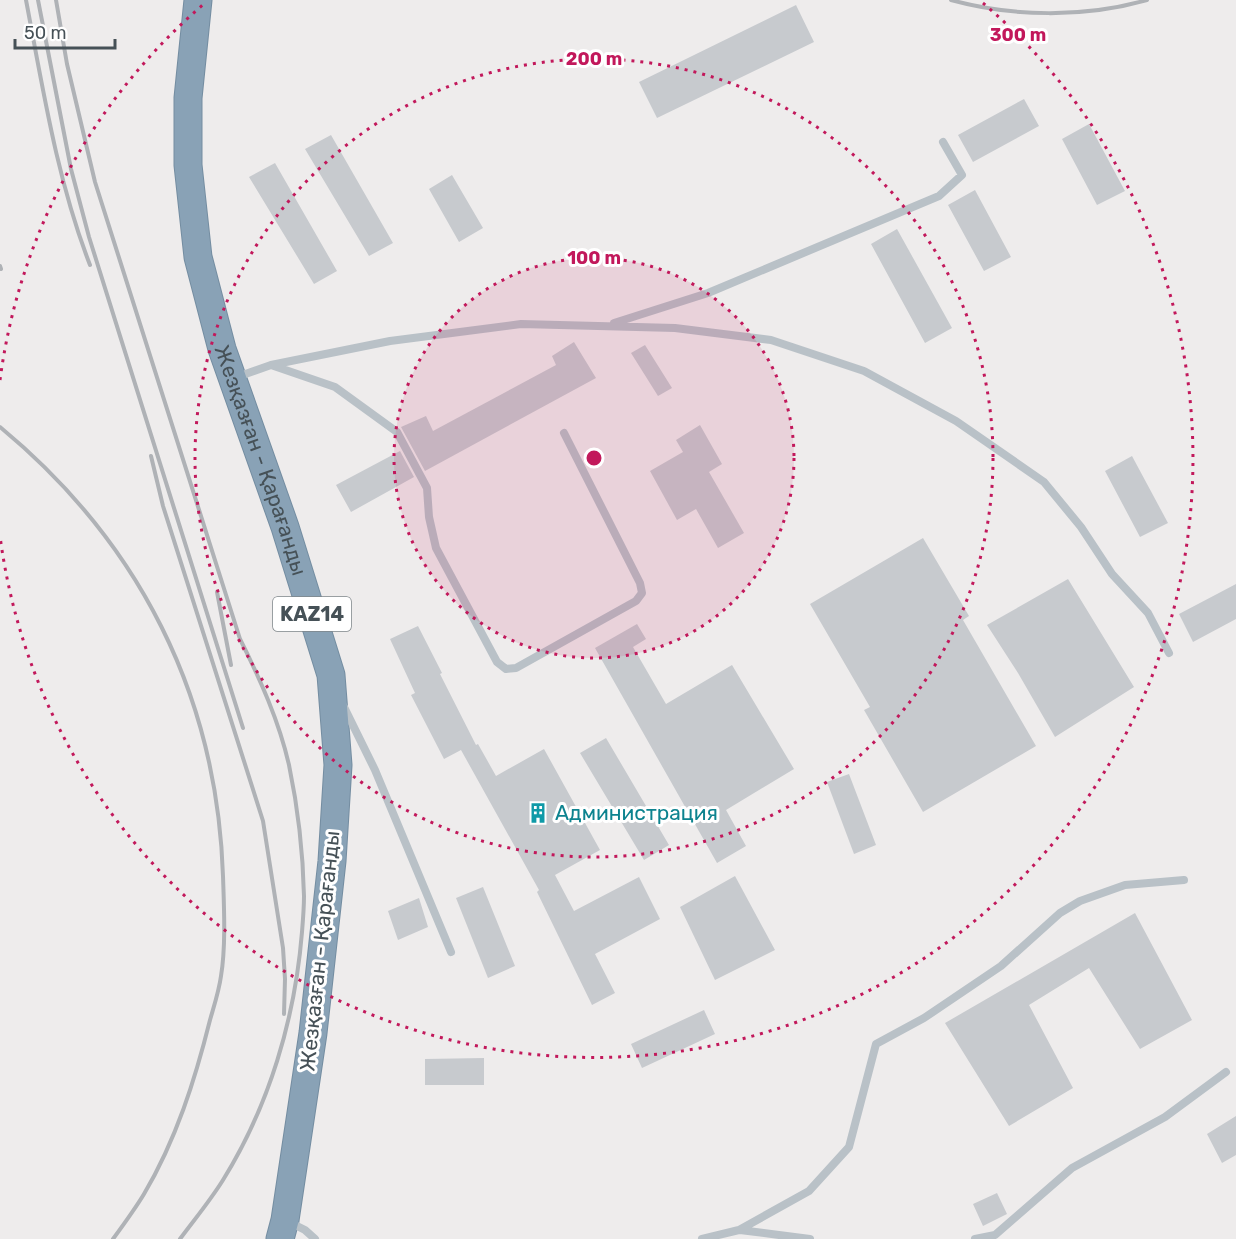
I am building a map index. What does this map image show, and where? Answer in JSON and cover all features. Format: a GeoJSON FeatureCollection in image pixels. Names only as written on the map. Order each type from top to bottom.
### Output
{"type":"FeatureCollection","features":[{"type":"Feature","properties":{"kind":"highway","name":"Жезқазған - Қарағанды"},"geometry":{"type":"LineString","coordinates":[[198,0],[188,98],[188,165],[198,257],[222,349],[285,527],[331,681],[338,765],[332,861],[313,1033],[283,1229]]}},
{"type":"Feature","properties":{"kind":"lane"},"geometry":{"type":"LineString","coordinates":[[607,326],[708,293],[939,196],[962,175],[943,142]]}},
{"type":"Feature","properties":{"kind":"lane"},"geometry":{"type":"LineString","coordinates":[[232,378],[271,365],[390,341],[521,324],[675,328],[771,339],[864,371],[956,421],[1044,482],[1081,527],[1112,574],[1148,613],[1169,653]]}},
{"type":"Feature","properties":{"kind":"lane"},"geometry":{"type":"LineString","coordinates":[[271,365],[335,387],[397,432],[427,488],[429,517],[436,548],[497,662],[507,669],[516,668],[636,601],[642,593],[640,583],[564,433]]}},
{"type":"Feature","properties":{"kind":"lane"},"geometry":{"type":"LineString","coordinates":[[331,681],[375,770],[451,952]]}},
{"type":"Feature","properties":{"kind":"lane"},"geometry":{"type":"LineString","coordinates":[[702,1239],[739,1230],[809,1191],[849,1147],[876,1044],[924,1018],[1001,966],[1060,913],[1080,901],[1125,885],[1184,880]]}},
{"type":"Feature","properties":{"kind":"lane"},"geometry":{"type":"LineString","coordinates":[[975,1239],[995,1235],[1072,1168],[1165,1117],[1226,1072]]}},
{"type":"Feature","properties":{"kind":"lane"},"geometry":{"type":"LineString","coordinates":[[283,1229],[306,1230],[315,1239]]}},
{"type":"Feature","properties":{"kind":"lane"},"geometry":{"type":"LineString","coordinates":[[739,1230],[810,1239]]}},
{"type":"Feature","properties":{"kind":"building"},"geometry":{"type":"Polygon","coordinates":[[[796,5],[814,42],[657,118],[639,82],[796,5]]]}},
{"type":"Feature","properties":{"kind":"building"},"geometry":{"type":"Polygon","coordinates":[[[1024,99],[1039,126],[973,162],[958,135],[1024,99]]]}},
{"type":"Feature","properties":{"kind":"building"},"geometry":{"type":"Polygon","coordinates":[[[1089,124],[1125,191],[1097,205],[1062,139],[1089,124]]]}},
{"type":"Feature","properties":{"kind":"building"},"geometry":{"type":"Polygon","coordinates":[[[331,135],[393,243],[369,256],[305,149],[331,135]]]}},
{"type":"Feature","properties":{"kind":"building"},"geometry":{"type":"Polygon","coordinates":[[[275,163],[337,271],[314,284],[249,177],[275,163]]]}},
{"type":"Feature","properties":{"kind":"building"},"geometry":{"type":"Polygon","coordinates":[[[452,175],[483,228],[459,242],[429,189],[452,175]]]}},
{"type":"Feature","properties":{"kind":"building"},"geometry":{"type":"Polygon","coordinates":[[[975,190],[1011,257],[984,271],[948,205],[975,190]]]}},
{"type":"Feature","properties":{"kind":"building"},"geometry":{"type":"Polygon","coordinates":[[[897,229],[952,328],[925,343],[871,244],[897,229]]]}},
{"type":"Feature","properties":{"kind":"building"},"geometry":{"type":"Polygon","coordinates":[[[574,342],[596,378],[425,471],[401,427],[426,416],[433,431],[556,365],[552,356],[574,342]]]}},
{"type":"Feature","properties":{"kind":"building"},"geometry":{"type":"Polygon","coordinates":[[[645,345],[672,388],[658,396],[631,353],[645,345]]]}},
{"type":"Feature","properties":{"kind":"building"},"geometry":{"type":"Polygon","coordinates":[[[700,425],[722,464],[709,472],[744,533],[718,548],[696,509],[677,520],[650,471],[683,452],[676,440],[700,425]]]}},
{"type":"Feature","properties":{"kind":"building"},"geometry":{"type":"Polygon","coordinates":[[[400,451],[414,477],[351,512],[336,485],[400,451]]]}},
{"type":"Feature","properties":{"kind":"building"},"geometry":{"type":"Polygon","coordinates":[[[1132,456],[1168,523],[1140,537],[1105,471],[1132,456]]]}},
{"type":"Feature","properties":{"kind":"building"},"geometry":{"type":"Polygon","coordinates":[[[923,538],[969,616],[963,620],[1036,746],[923,812],[864,710],[870,707],[810,604],[923,538]]]}},
{"type":"Feature","properties":{"kind":"building"},"geometry":{"type":"Polygon","coordinates":[[[1068,579],[1134,687],[1055,737],[987,625],[1068,579]]]}},
{"type":"Feature","properties":{"kind":"building"},"geometry":{"type":"Polygon","coordinates":[[[1236,584],[1236,619],[1193,642],[1179,614],[1236,584]]]}},
{"type":"Feature","properties":{"kind":"building"},"geometry":{"type":"Polygon","coordinates":[[[637,624],[646,639],[633,647],[666,704],[732,665],[794,769],[726,810],[746,846],[717,863],[595,648],[637,624]]]}},
{"type":"Feature","properties":{"kind":"building"},"geometry":{"type":"Polygon","coordinates":[[[418,626],[476,745],[478,744],[496,776],[544,749],[600,850],[555,875],[574,911],[639,877],[660,919],[595,954],[615,993],[592,1005],[537,892],[539,890],[461,750],[444,759],[411,695],[415,693],[390,639],[418,626]]]}},
{"type":"Feature","properties":{"kind":"building"},"geometry":{"type":"Polygon","coordinates":[[[606,738],[669,845],[644,860],[580,753],[606,738]]]}},
{"type":"Feature","properties":{"kind":"building"},"geometry":{"type":"Polygon","coordinates":[[[849,774],[876,845],[854,854],[827,782],[849,774]]]}},
{"type":"Feature","properties":{"kind":"building"},"geometry":{"type":"Polygon","coordinates":[[[735,876],[775,950],[715,980],[680,907],[735,876]]]}},
{"type":"Feature","properties":{"kind":"building"},"geometry":{"type":"Polygon","coordinates":[[[483,887],[515,966],[488,978],[456,898],[483,887]]]}},
{"type":"Feature","properties":{"kind":"building"},"geometry":{"type":"Polygon","coordinates":[[[419,898],[428,927],[398,940],[388,911],[419,898]]]}},
{"type":"Feature","properties":{"kind":"building"},"geometry":{"type":"Polygon","coordinates":[[[1135,913],[1192,1020],[1140,1049],[1089,968],[1029,1005],[1073,1088],[1009,1126],[945,1023],[1135,913]]]}},
{"type":"Feature","properties":{"kind":"building"},"geometry":{"type":"Polygon","coordinates":[[[704,1010],[715,1034],[642,1068],[631,1044],[704,1010]]]}},
{"type":"Feature","properties":{"kind":"building"},"geometry":{"type":"Polygon","coordinates":[[[484,1058],[484,1085],[425,1085],[425,1059],[484,1058]]]}},
{"type":"Feature","properties":{"kind":"building"},"geometry":{"type":"Polygon","coordinates":[[[1236,1116],[1236,1155],[1222,1163],[1207,1134],[1236,1116]]]}},
{"type":"Feature","properties":{"kind":"building"},"geometry":{"type":"Polygon","coordinates":[[[997,1193],[1007,1214],[983,1226],[973,1204],[997,1193]]]}},
{"type":"Feature","properties":{"kind":"railway"},"geometry":{"type":"LineString","coordinates":[[26,0],[60,167],[78,233],[90,265]]}},
{"type":"Feature","properties":{"kind":"railway"},"geometry":{"type":"LineString","coordinates":[[38,0],[71,169],[89,237],[243,728]]}},
{"type":"Feature","properties":{"kind":"railway"},"geometry":{"type":"LineString","coordinates":[[56,0],[67,64],[95,182],[240,639],[262,685],[280,732],[292,781],[301,847],[304,900],[302,932],[293,997],[277,1061],[254,1122],[239,1152],[218,1188],[180,1239]]}},
{"type":"Feature","properties":{"kind":"railway"},"geometry":{"type":"LineString","coordinates":[[951,0],[999,10],[1049,13],[1099,10],[1147,0]]}},
{"type":"Feature","properties":{"kind":"railway"},"geometry":{"type":"LineString","coordinates":[[0,427],[49,472],[93,520],[130,572],[161,627],[186,685],[205,746],[217,809],[223,876],[224,926],[223,964],[218,993],[198,1065],[175,1131],[144,1194],[113,1239]]}},
{"type":"Feature","properties":{"kind":"railway"},"geometry":{"type":"LineString","coordinates":[[151,456],[163,506],[263,821],[283,948],[284,1014]]}},
{"type":"Feature","properties":{"kind":"railway"},"geometry":{"type":"LineString","coordinates":[[217,592],[231,665]]}},
{"type":"Feature","properties":{"kind":"place","name":"Администрация"},"geometry":{"type":"Point","coordinates":[538,813]}}]}
